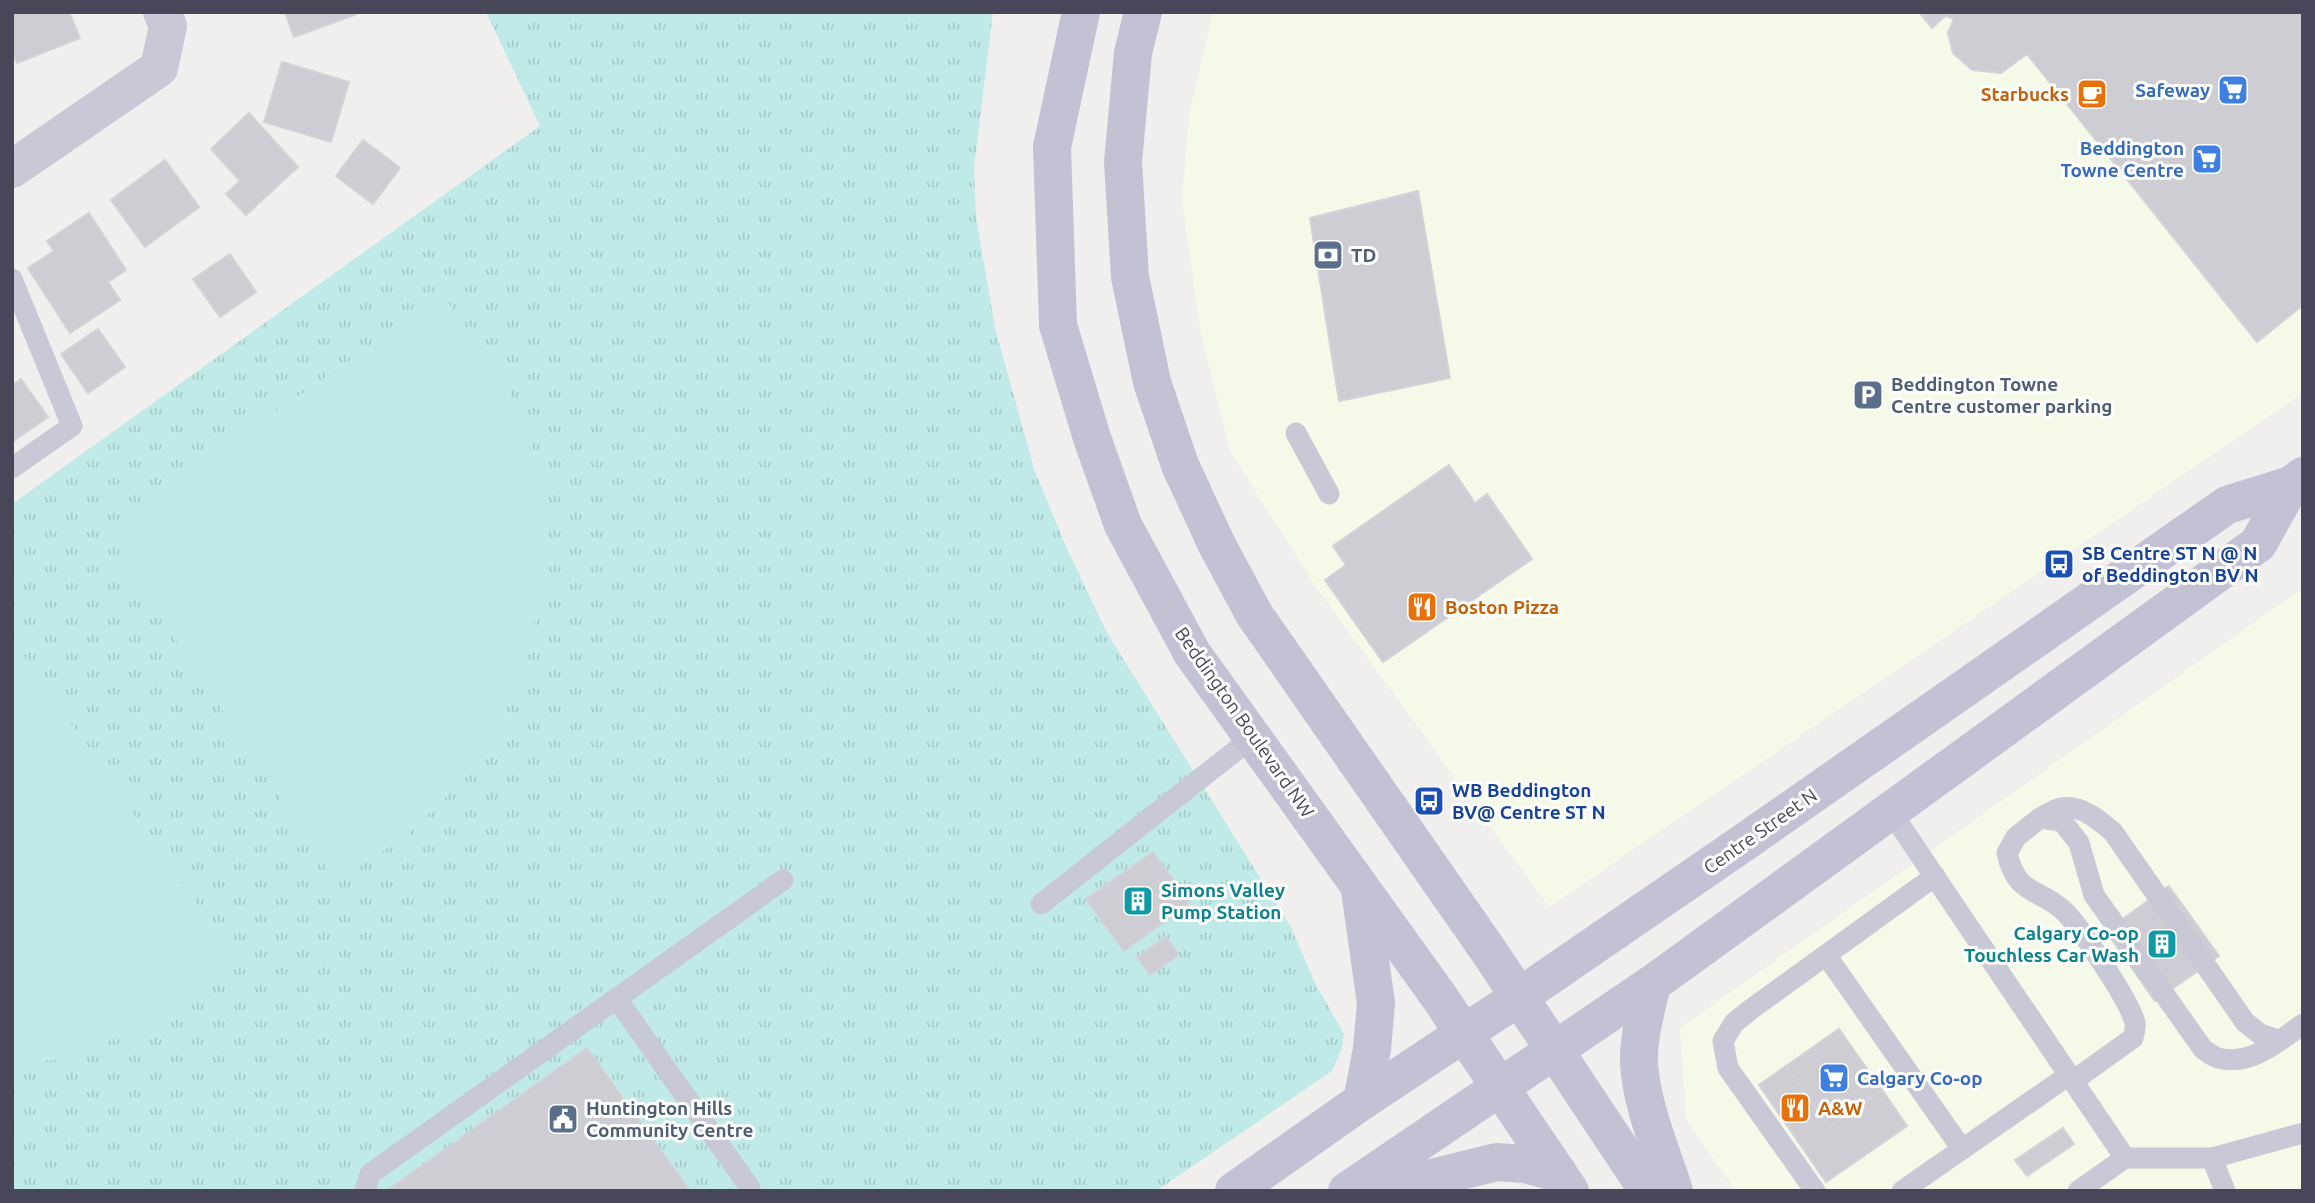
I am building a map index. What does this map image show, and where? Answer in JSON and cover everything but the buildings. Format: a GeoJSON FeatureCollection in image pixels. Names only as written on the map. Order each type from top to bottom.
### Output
{"type":"FeatureCollection","features":[{"type":"Feature","properties":{"kind":"main road","name":"Beddington Boulevard NW"},"geometry":{"type":"LineString","coordinates":[[1081,12],[1052,147],[1058,325],[1092,438],[1123,525],[1192,653],[1465,1033],[1564,1182]]}},
{"type":"Feature","properties":{"kind":"main road"},"geometry":{"type":"LineString","coordinates":[[1143,12],[1133,53],[1123,162],[1129,277],[1152,382],[1180,465],[1217,545],[1254,614],[1537,1024],[1648,1191]]}},
{"type":"Feature","properties":{"kind":"main road","name":"Centre Street N"},"geometry":{"type":"LineString","coordinates":[[1347,1191],[1501,1086],[1537,1024],[1746,841],[2227,505],[2297,481]]}},
{"type":"Feature","properties":{"kind":"main road","name":"Centre Street N"},"geometry":{"type":"LineString","coordinates":[[1234,1191],[1465,1033],[1537,1024],[1652,984],[2259,544],[2297,481]]}},
{"type":"Feature","properties":{"kind":"main road"},"geometry":{"type":"LineString","coordinates":[[1359,885],[1376,1003],[1373,1049],[1362,1101]]}},
{"type":"Feature","properties":{"kind":"main road"},"geometry":{"type":"LineString","coordinates":[[1652,984],[1640,1042],[1639,1065],[1644,1100],[1674,1191]]}},
{"type":"Feature","properties":{"kind":"main road"},"geometry":{"type":"LineString","coordinates":[[1379,1191],[1497,1162],[1525,1164],[1564,1182]]}},
{"type":"Feature","properties":{"kind":"street"},"geometry":{"type":"LineString","coordinates":[[12,169],[159,68],[168,26],[162,12]]}},
{"type":"Feature","properties":{"kind":"lane"},"geometry":{"type":"LineString","coordinates":[[12,279],[72,426],[12,468]]}},
{"type":"Feature","properties":{"kind":"lane"},"geometry":{"type":"LineString","coordinates":[[1296,433],[1329,494]]}},
{"type":"Feature","properties":{"kind":"lane"},"geometry":{"type":"LineString","coordinates":[[1041,904],[1253,737]]}},
{"type":"Feature","properties":{"kind":"lane"},"geometry":{"type":"LineString","coordinates":[[1902,1191],[2133,1038],[2136,1025],[2127,1001],[2067,914],[2053,902],[2030,891],[2012,873],[2007,853],[2016,837],[2040,818],[2061,808],[2082,810],[2113,832],[2245,1022],[2260,1034],[2279,1040]]}},
{"type":"Feature","properties":{"kind":"lane"},"geometry":{"type":"LineString","coordinates":[[1891,812],[2125,1158]]}},
{"type":"Feature","properties":{"kind":"lane"},"geometry":{"type":"LineString","coordinates":[[2040,818],[2062,821],[2079,843],[2094,895],[2203,1049],[2217,1058],[2241,1059],[2263,1052],[2303,1024]]}},
{"type":"Feature","properties":{"kind":"lane"},"geometry":{"type":"LineString","coordinates":[[1815,1191],[1728,1068],[1723,1041],[1734,1023],[1935,876]]}},
{"type":"Feature","properties":{"kind":"lane"},"geometry":{"type":"LineString","coordinates":[[365,1191],[370,1174],[783,880]]}},
{"type":"Feature","properties":{"kind":"lane"},"geometry":{"type":"LineString","coordinates":[[1826,955],[1962,1149]]}},
{"type":"Feature","properties":{"kind":"lane"},"geometry":{"type":"LineString","coordinates":[[617,999],[750,1188]]}},
{"type":"Feature","properties":{"kind":"lane"},"geometry":{"type":"LineString","coordinates":[[2078,1191],[2125,1158],[2212,1158],[2303,1133]]}},
{"type":"Feature","properties":{"kind":"lane"},"geometry":{"type":"LineString","coordinates":[[2212,1158],[2225,1191]]}},
{"type":"Feature","properties":{"kind":"shaded area","name":"Beddington Towne Centre"},"geometry":{"type":"Polygon","coordinates":[[[1213,12],[2303,12],[2303,393],[1549,907],[1316,587],[1230,451],[1201,334],[1182,200],[1189,116],[1213,12]]]}},
{"type":"Feature","properties":{"kind":"shaded area"},"geometry":{"type":"Polygon","coordinates":[[[2303,588],[2303,1191],[1736,1191],[1686,1119],[1680,1028],[2303,588]]]}},
{"type":"Feature","properties":{"kind":"green space"},"geometry":{"type":"Polygon","coordinates":[[[486,12],[993,12],[974,167],[976,217],[995,328],[1035,472],[1068,551],[1107,633],[1291,927],[1315,983],[1344,1034],[1342,1048],[1332,1071],[1156,1191],[12,1191],[12,504],[540,126],[486,12]]]}},
{"type":"Feature","properties":{"kind":"green space"},"geometry":{"type":"Polygon","coordinates":[[[443,296],[507,384],[540,476],[547,555],[527,659],[498,729],[461,782],[408,834],[336,882],[119,554],[132,511],[443,296]]]}},
{"type":"Feature","properties":{"kind":"green space"},"geometry":{"type":"Polygon","coordinates":[[[12,649],[21,651],[236,962],[148,1027],[57,1060],[12,1063],[12,649]]]}},
{"type":"Feature","properties":{"kind":"place","name":"Safeway"},"geometry":{"type":"Point","coordinates":[2233,90]}},
{"type":"Feature","properties":{"kind":"place","name":"Starbucks"},"geometry":{"type":"Point","coordinates":[2092,94]}},
{"type":"Feature","properties":{"kind":"place","name":"Beddington Towne Centre"},"geometry":{"type":"Point","coordinates":[2207,159]}},
{"type":"Feature","properties":{"kind":"place","name":"TD"},"geometry":{"type":"Point","coordinates":[1328,255]}},
{"type":"Feature","properties":{"kind":"place","name":"Beddington Towne Centre customer parking"},"geometry":{"type":"Point","coordinates":[1868,395]}},
{"type":"Feature","properties":{"kind":"place","name":"SB Centre ST N @ N of Beddington BV N"},"geometry":{"type":"Point","coordinates":[2059,564]}},
{"type":"Feature","properties":{"kind":"place","name":"Boston Pizza"},"geometry":{"type":"Point","coordinates":[1422,607]}},
{"type":"Feature","properties":{"kind":"place","name":"WB Beddington BV@ Centre ST N"},"geometry":{"type":"Point","coordinates":[1429,801]}},
{"type":"Feature","properties":{"kind":"place","name":"Simons Valley Pump Station"},"geometry":{"type":"Point","coordinates":[1138,901]}},
{"type":"Feature","properties":{"kind":"place","name":"Calgary Co-op Touchless Car Wash"},"geometry":{"type":"Point","coordinates":[2162,944]}},
{"type":"Feature","properties":{"kind":"place","name":"Calgary Co-op"},"geometry":{"type":"Point","coordinates":[1834,1078]}},
{"type":"Feature","properties":{"kind":"place","name":"A&W"},"geometry":{"type":"Point","coordinates":[1795,1108]}},
{"type":"Feature","properties":{"kind":"place","name":"Huntington Hills Community Centre"},"geometry":{"type":"Point","coordinates":[563,1119]}}]}
